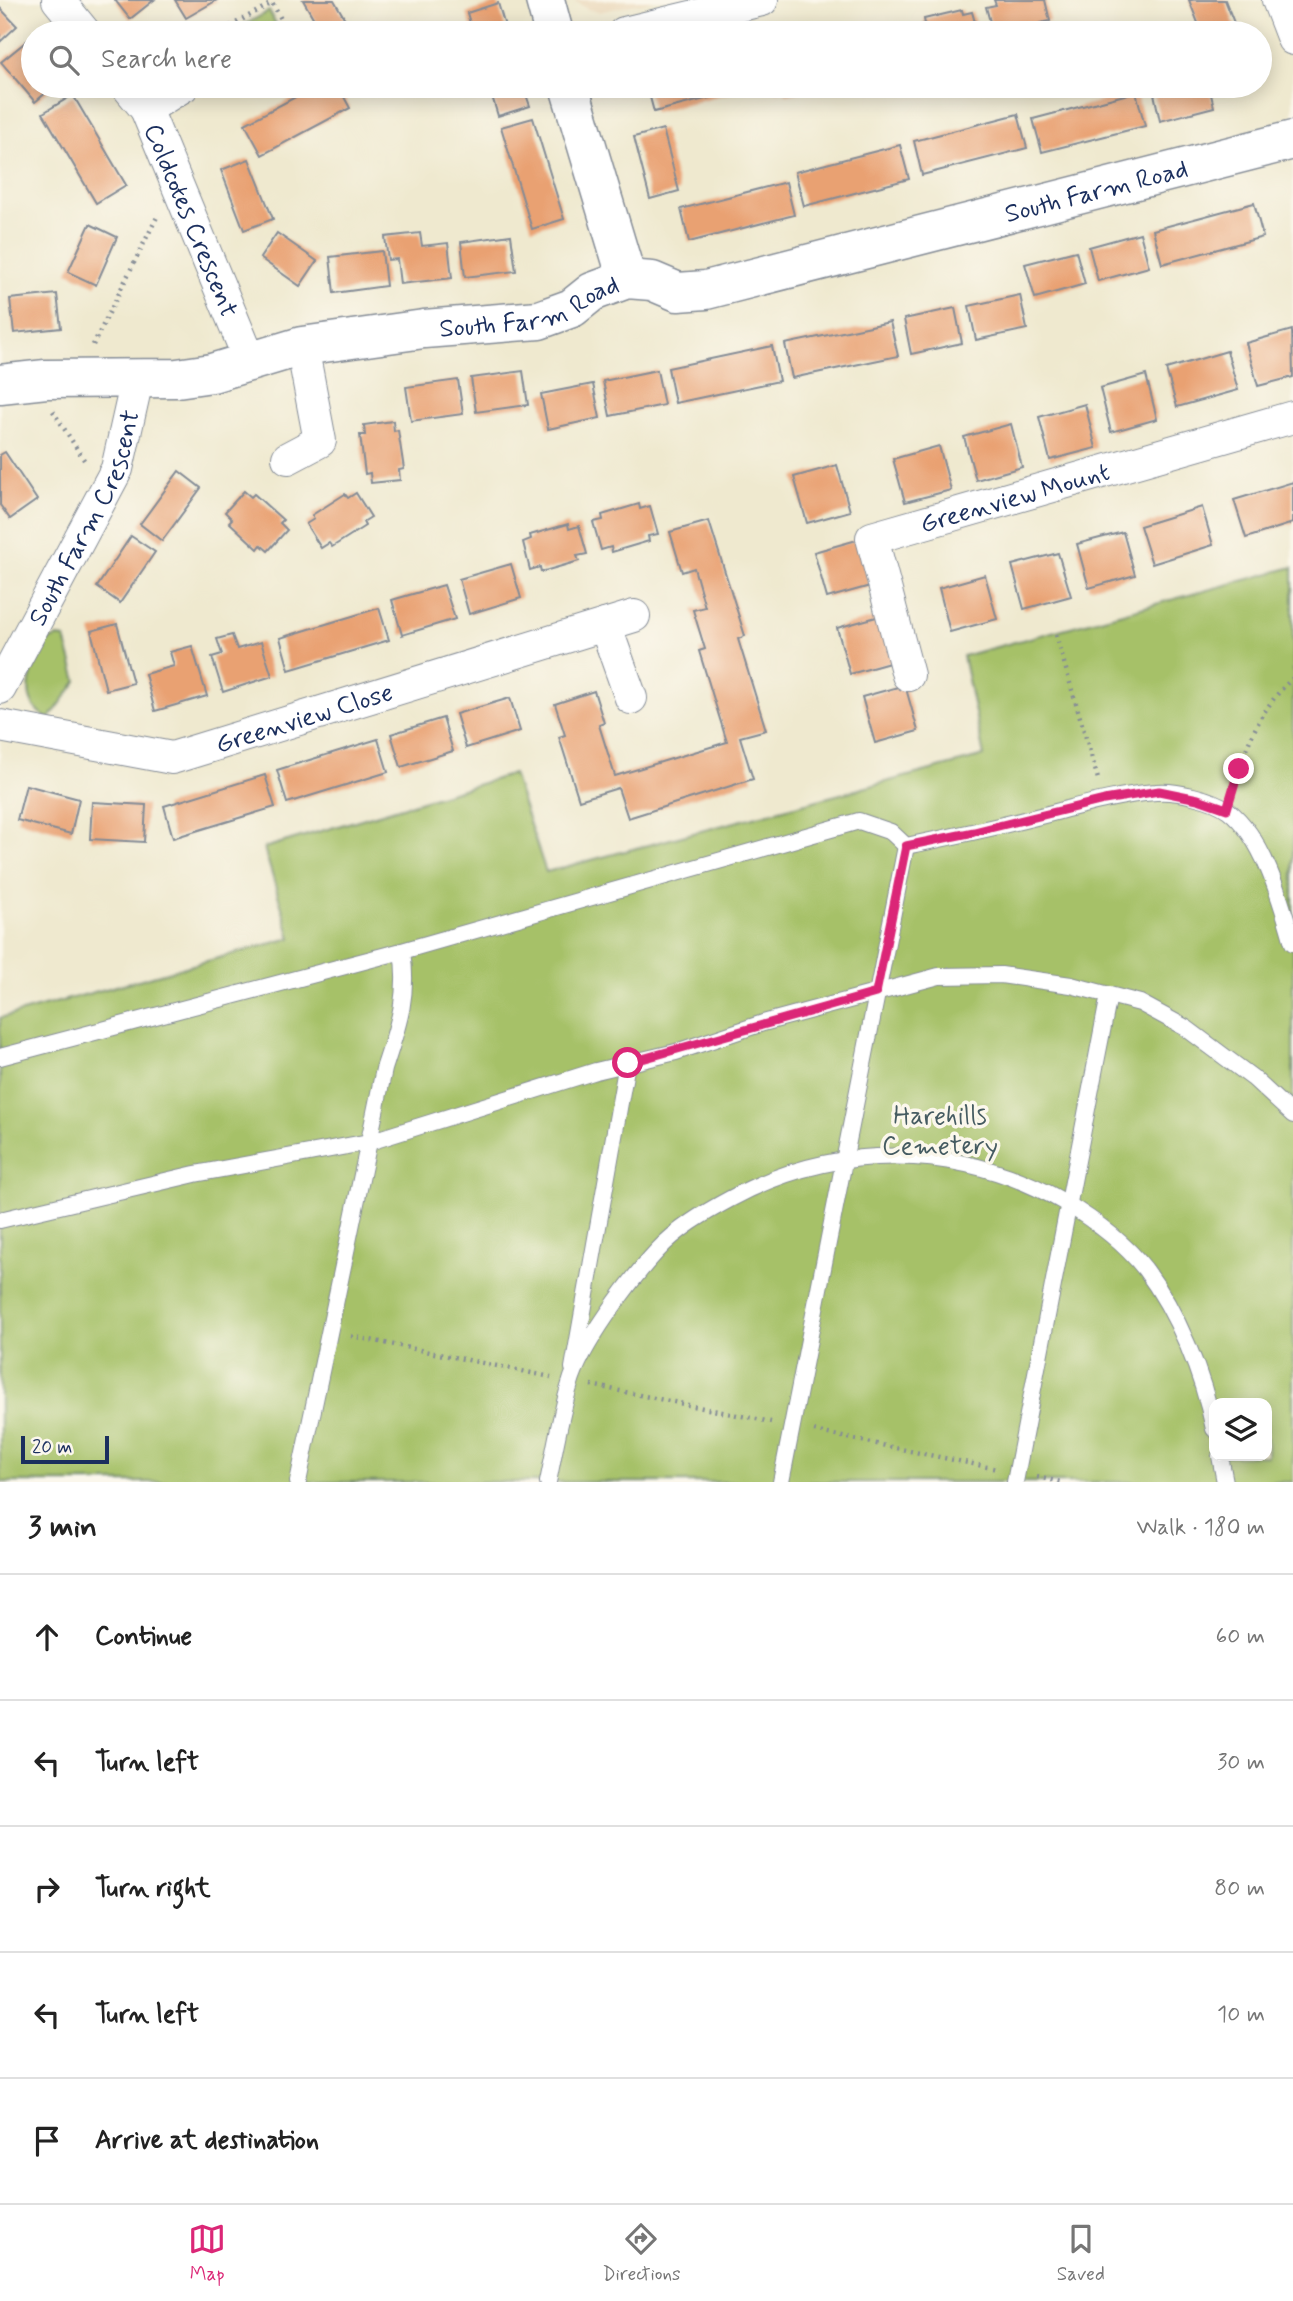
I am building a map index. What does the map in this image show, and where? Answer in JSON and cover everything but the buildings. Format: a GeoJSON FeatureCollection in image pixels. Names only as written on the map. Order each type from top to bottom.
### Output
{"type":"FeatureCollection","features":[{"type":"Feature","properties":{"kind":"street"},"geometry":{"type":"LineString","coordinates":[[58,0],[75,21]]}},
{"type":"Feature","properties":{"kind":"street"},"geometry":{"type":"LineString","coordinates":[[545,0],[551,21]]}},
{"type":"Feature","properties":{"kind":"street"},"geometry":{"type":"LineString","coordinates":[[674,21],[762,0]]}},
{"type":"Feature","properties":{"kind":"street"},"geometry":{"type":"LineString","coordinates":[[1278,0],[1293,39]]}},
{"type":"Feature","properties":{"kind":"street","name":"Coldcotes Crescent"},"geometry":{"type":"LineString","coordinates":[[136,98],[176,180],[250,361]]}},
{"type":"Feature","properties":{"kind":"street"},"geometry":{"type":"LineString","coordinates":[[573,98],[627,279]]}},
{"type":"Feature","properties":{"kind":"street","name":"South Farm Road"},"geometry":{"type":"LineString","coordinates":[[16,382],[137,380],[212,373],[302,346],[424,329],[538,320],[572,308],[592,292],[627,279],[652,281],[678,292],[706,289],[1293,140]]}},
{"type":"Feature","properties":{"kind":"street"},"geometry":{"type":"LineString","coordinates":[[288,458],[320,442],[302,346]]}},
{"type":"Feature","properties":{"kind":"street","name":"South Farm Crescent"},"geometry":{"type":"LineString","coordinates":[[0,688],[106,493],[117,468],[137,380]]}},
{"type":"Feature","properties":{"kind":"street","name":"Greenview Mount"},"geometry":{"type":"LineString","coordinates":[[908,675],[872,538],[1293,417]]}},
{"type":"Feature","properties":{"kind":"street","name":"Greenview Close"},"geometry":{"type":"LineString","coordinates":[[0,726],[172,758],[619,621],[631,698]]}},
{"type":"Feature","properties":{"kind":"lane"},"geometry":{"type":"LineString","coordinates":[[906,846],[1104,800],[1159,791],[1198,799],[1227,809],[1245,827],[1275,884],[1293,943]]}},
{"type":"Feature","properties":{"kind":"lane"},"geometry":{"type":"LineString","coordinates":[[0,1057],[402,951],[859,821],[891,832],[906,846]]}},
{"type":"Feature","properties":{"kind":"lane"},"geometry":{"type":"LineString","coordinates":[[781,1482],[906,846]]}},
{"type":"Feature","properties":{"kind":"lane"},"geometry":{"type":"LineString","coordinates":[[298,1482],[369,1142],[407,982],[402,951]]}},
{"type":"Feature","properties":{"kind":"lane"},"geometry":{"type":"LineString","coordinates":[[0,1220],[195,1174],[369,1142],[628,1063],[939,976],[1001,975],[1071,985],[1140,1003],[1185,1028],[1253,1078],[1293,1115]]}},
{"type":"Feature","properties":{"kind":"lane"},"geometry":{"type":"LineString","coordinates":[[1016,1478],[1109,995]]}},
{"type":"Feature","properties":{"kind":"lane"},"geometry":{"type":"LineString","coordinates":[[548,1482],[570,1381],[628,1063]]}},
{"type":"Feature","properties":{"kind":"lane"},"geometry":{"type":"LineString","coordinates":[[570,1381],[596,1333],[657,1251],[700,1215],[751,1188],[815,1164],[914,1155],[979,1166],[1041,1189],[1110,1233],[1145,1269],[1176,1321],[1209,1404]]}},
{"type":"Feature","properties":{"kind":"lane"},"geometry":{"type":"LineString","coordinates":[[1221,1461],[1226,1482]]}},
{"type":"Feature","properties":{"kind":"path"},"geometry":{"type":"LineString","coordinates":[[240,21],[272,3],[282,21]]}},
{"type":"Feature","properties":{"kind":"path"},"geometry":{"type":"LineString","coordinates":[[75,380],[176,180]]}},
{"type":"Feature","properties":{"kind":"path"},"geometry":{"type":"LineString","coordinates":[[16,382],[106,493]]}},
{"type":"Feature","properties":{"kind":"path"},"geometry":{"type":"LineString","coordinates":[[1056,635],[1104,800]]}},
{"type":"Feature","properties":{"kind":"path"},"geometry":{"type":"LineString","coordinates":[[1227,809],[1250,733],[1274,696],[1293,678]]}},
{"type":"Feature","properties":{"kind":"path"},"geometry":{"type":"LineString","coordinates":[[329,1332],[791,1427],[1016,1478],[1061,1482]]}},
{"type":"Feature","properties":{"kind":"shaded area"},"geometry":{"type":"Polygon","coordinates":[[[574,0],[655,0],[599,12],[587,9],[574,0]]]}},
{"type":"Feature","properties":{"kind":"green space"},"geometry":{"type":"Polygon","coordinates":[[[269,11],[274,21],[251,21],[269,11]]]}},
{"type":"Feature","properties":{"kind":"green space","name":"Harehills Cemetery"},"geometry":{"type":"Polygon","coordinates":[[[1293,567],[1293,1482],[0,1482],[0,1018],[291,938],[264,848],[513,774],[546,872],[984,756],[963,656],[1293,567]]]}},
{"type":"Feature","properties":{"kind":"green space"},"geometry":{"type":"Polygon","coordinates":[[[57,637],[65,638],[77,681],[49,719],[38,712],[29,693],[36,662],[47,641],[57,637]]]}},
{"type":"Feature","properties":{"kind":"route"},"geometry":{"type":"LineString","coordinates":[[628,1063],[676,1052],[764,1023],[876,993],[906,846],[1104,800],[1159,791],[1198,799],[1227,809],[1239,769]]}}]}
